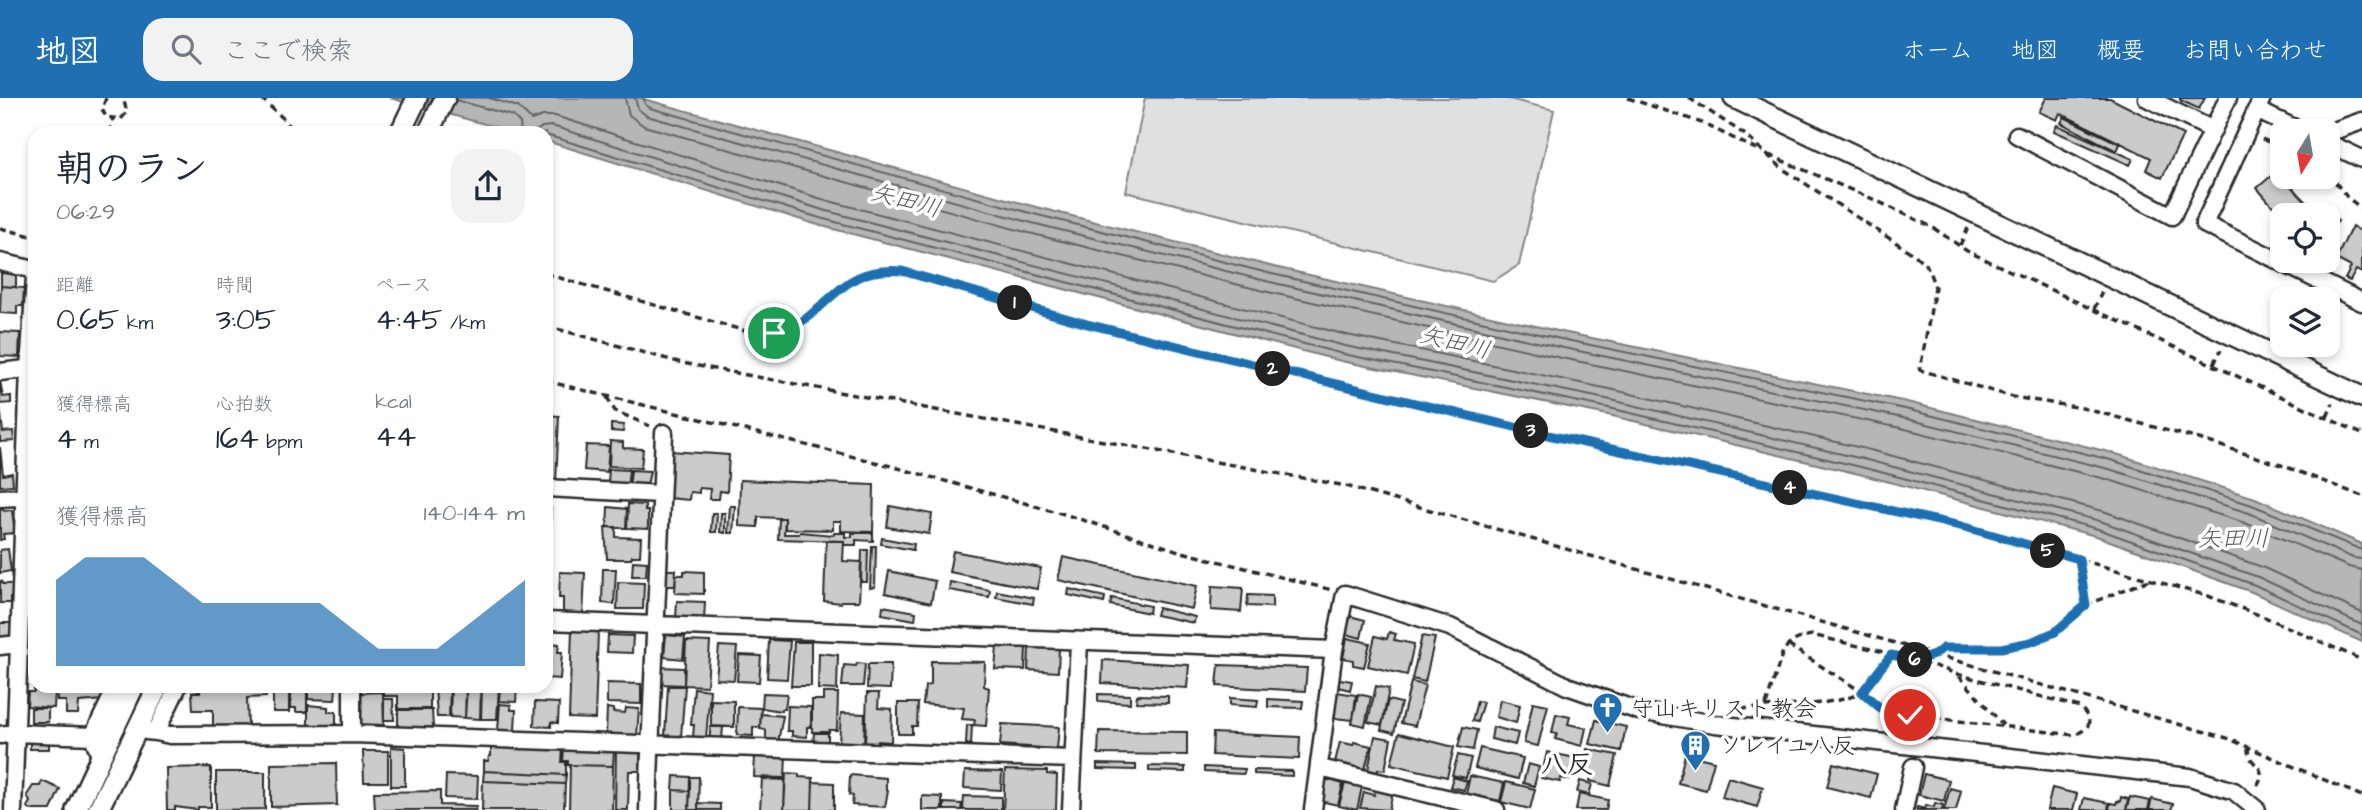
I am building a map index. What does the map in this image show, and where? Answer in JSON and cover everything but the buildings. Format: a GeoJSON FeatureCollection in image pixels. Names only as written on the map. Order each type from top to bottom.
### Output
{"type":"FeatureCollection","features":[{"type":"Feature","properties":{"kind":"street"},"geometry":{"type":"LineString","coordinates":[[403,126],[417,98]]}},
{"type":"Feature","properties":{"kind":"street"},"geometry":{"type":"LineString","coordinates":[[431,126],[445,98]]}},
{"type":"Feature","properties":{"kind":"street"},"geometry":{"type":"LineString","coordinates":[[1734,98],[2362,397]]}},
{"type":"Feature","properties":{"kind":"street"},"geometry":{"type":"LineString","coordinates":[[2147,98],[2213,130]]}},
{"type":"Feature","properties":{"kind":"street"},"geometry":{"type":"LineString","coordinates":[[2017,135],[2172,216],[2228,98]]}},
{"type":"Feature","properties":{"kind":"street"},"geometry":{"type":"LineString","coordinates":[[2282,119],[2259,104],[2204,224],[2362,302]]}},
{"type":"Feature","properties":{"kind":"street"},"geometry":{"type":"LineString","coordinates":[[2340,129],[2362,121]]}},
{"type":"Feature","properties":{"kind":"street"},"geometry":{"type":"LineString","coordinates":[[2340,149],[2362,159]]}},
{"type":"Feature","properties":{"kind":"street"},"geometry":{"type":"LineString","coordinates":[[0,262],[28,268]]}},
{"type":"Feature","properties":{"kind":"street"},"geometry":{"type":"LineString","coordinates":[[0,372],[28,368]]}},
{"type":"Feature","properties":{"kind":"street"},"geometry":{"type":"LineString","coordinates":[[648,810],[664,433]]}},
{"type":"Feature","properties":{"kind":"street"},"geometry":{"type":"LineString","coordinates":[[553,488],[661,494]]}},
{"type":"Feature","properties":{"kind":"street"},"geometry":{"type":"LineString","coordinates":[[0,498],[28,496]]}},
{"type":"Feature","properties":{"kind":"street"},"geometry":{"type":"LineString","coordinates":[[13,810],[7,734],[18,644],[27,617],[28,577]]}},
{"type":"Feature","properties":{"kind":"street"},"geometry":{"type":"LineString","coordinates":[[1313,810],[1345,594],[1450,627],[1567,686],[1639,711],[1715,724],[2190,776],[2234,791],[2251,805]]}},
{"type":"Feature","properties":{"kind":"street"},"geometry":{"type":"LineString","coordinates":[[553,621],[1335,650]]}},
{"type":"Feature","properties":{"kind":"street"},"geometry":{"type":"LineString","coordinates":[[1071,810],[1079,642]]}},
{"type":"Feature","properties":{"kind":"street"},"geometry":{"type":"LineString","coordinates":[[0,646],[18,644]]}},
{"type":"Feature","properties":{"kind":"street"},"geometry":{"type":"LineString","coordinates":[[100,756],[93,736],[114,693]]}},
{"type":"Feature","properties":{"kind":"street"},"geometry":{"type":"LineString","coordinates":[[76,810],[131,693]]}},
{"type":"Feature","properties":{"kind":"street"},"geometry":{"type":"LineString","coordinates":[[98,810],[154,693]]}},
{"type":"Feature","properties":{"kind":"street"},"geometry":{"type":"LineString","coordinates":[[156,732],[175,693]]}},
{"type":"Feature","properties":{"kind":"street"},"geometry":{"type":"LineString","coordinates":[[352,693],[352,733]]}},
{"type":"Feature","properties":{"kind":"street"},"geometry":{"type":"LineString","coordinates":[[135,731],[170,735],[352,733],[1073,759]]}},
{"type":"Feature","properties":{"kind":"street"},"geometry":{"type":"LineString","coordinates":[[7,734],[93,736]]}},
{"type":"Feature","properties":{"kind":"street"},"geometry":{"type":"LineString","coordinates":[[1904,810],[1913,767]]}},
{"type":"Feature","properties":{"kind":"street"},"geometry":{"type":"LineString","coordinates":[[1320,768],[1496,810]]}},
{"type":"Feature","properties":{"kind":"path"},"geometry":{"type":"LineString","coordinates":[[106,98],[102,109],[106,117],[113,119],[121,119],[127,112],[123,98]]}},
{"type":"Feature","properties":{"kind":"path"},"geometry":{"type":"LineString","coordinates":[[261,98],[289,126]]}},
{"type":"Feature","properties":{"kind":"path"},"geometry":{"type":"LineString","coordinates":[[1628,98],[1702,123],[1768,155],[1875,200],[1932,228],[1967,251],[2362,434]]}},
{"type":"Feature","properties":{"kind":"path"},"geometry":{"type":"LineString","coordinates":[[1689,98],[1744,134],[1783,169],[1915,255],[1927,266],[1935,286],[1920,370],[2013,397],[2082,408],[2199,439],[2281,465],[2362,496]]}},
{"type":"Feature","properties":{"kind":"path"},"geometry":{"type":"LineString","coordinates":[[111,126],[113,119]]}},
{"type":"Feature","properties":{"kind":"path"},"geometry":{"type":"LineString","coordinates":[[2246,132],[2270,143]]}},
{"type":"Feature","properties":{"kind":"path"},"geometry":{"type":"LineString","coordinates":[[2340,188],[2362,209]]}},
{"type":"Feature","properties":{"kind":"path"},"geometry":{"type":"LineString","coordinates":[[0,228],[28,235]]}},
{"type":"Feature","properties":{"kind":"path"},"geometry":{"type":"LineString","coordinates":[[553,276],[749,332],[774,333],[802,322],[843,286],[863,274],[882,270],[902,271],[1100,327],[1548,435],[1961,526],[2152,579],[2267,618],[2362,660]]}},
{"type":"Feature","properties":{"kind":"path"},"geometry":{"type":"LineString","coordinates":[[553,328],[682,362],[1346,486],[2227,738],[2362,796]]}},
{"type":"Feature","properties":{"kind":"path"},"geometry":{"type":"LineString","coordinates":[[553,383],[891,466],[1064,514],[1182,552],[1345,594]]}},
{"type":"Feature","properties":{"kind":"path"},"geometry":{"type":"LineString","coordinates":[[607,397],[615,411],[664,433]]}},
{"type":"Feature","properties":{"kind":"path"},"geometry":{"type":"LineString","coordinates":[[2079,559],[2086,605]]}},
{"type":"Feature","properties":{"kind":"path"},"geometry":{"type":"LineString","coordinates":[[1918,660],[1934,655],[1943,648],[2001,648],[2031,642],[2055,632],[2086,605],[2152,579]]}},
{"type":"Feature","properties":{"kind":"path"},"geometry":{"type":"LineString","coordinates":[[1788,645],[1862,692],[1885,712],[2074,734],[2084,731],[2089,724],[2088,716],[2080,708],[1918,660],[1812,635],[1800,637],[1788,645],[1783,651],[1766,705],[1834,701],[1862,692],[1891,655]]}},
{"type":"Feature","properties":{"kind":"path"},"geometry":{"type":"LineString","coordinates":[[1958,674],[2004,726]]}},
{"type":"Feature","properties":{"kind":"path"},"geometry":{"type":"LineString","coordinates":[[2248,746],[2249,758],[2262,772],[2251,805]]}},
{"type":"Feature","properties":{"kind":"shaded area"},"geometry":{"type":"Polygon","coordinates":[[[1145,98],[1505,98],[1554,110],[1519,265],[1493,281],[1126,192],[1145,98]]]}},
{"type":"Feature","properties":{"kind":"water","name":"矢田川"},"geometry":{"type":"Polygon","coordinates":[[[390,98],[640,98],[1036,207],[1274,267],[1562,332],[1907,402],[2113,453],[2255,498],[2362,544],[2362,642],[2252,592],[2096,536],[1859,474],[1608,415],[1341,361],[818,225],[553,143],[553,126],[492,126],[390,98]]]}},
{"type":"Feature","properties":{"kind":"place","name":"守山キリスト教会"},"geometry":{"type":"Point","coordinates":[1608,735]}},
{"type":"Feature","properties":{"kind":"place","name":"ソレイユ八反"},"geometry":{"type":"Point","coordinates":[1696,772]}},
{"type":"Feature","properties":{"kind":"district","name":"八反"},"geometry":{"type":"Point","coordinates":[1567,764]}},
{"type":"Feature","properties":{"kind":"route"},"geometry":{"type":"LineString","coordinates":[[774,333],[802,322],[843,286],[863,274],[882,270],[902,271],[1087,324],[1435,409],[1961,526],[2079,559],[2086,605],[2055,632],[2031,642],[2001,648],[1943,648],[1934,655],[1918,660],[1891,655],[1862,692],[1885,712],[1910,715]]}}]}
